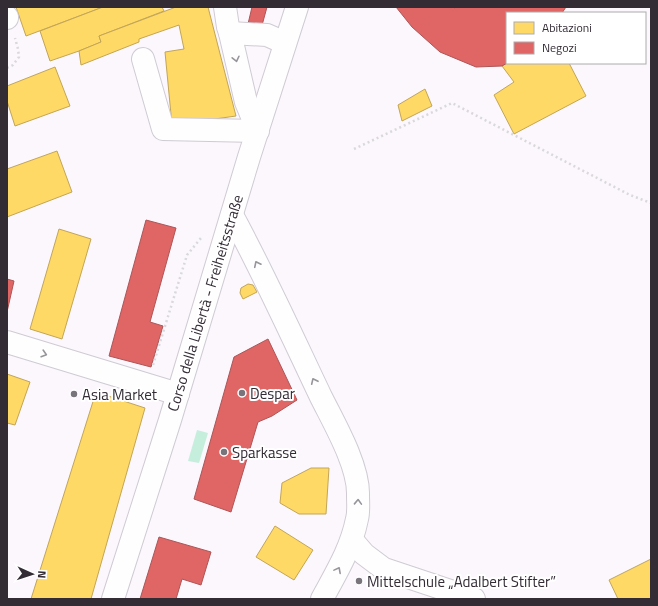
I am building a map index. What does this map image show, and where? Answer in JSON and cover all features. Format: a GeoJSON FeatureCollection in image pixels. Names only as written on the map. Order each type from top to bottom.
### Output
{"type":"FeatureCollection","features":[{"type":"Feature","properties":{"kind":"street"},"geometry":{"type":"LineString","coordinates":[[143,59],[163,129],[258,130],[246,102],[228,27],[225,7]]}},
{"type":"Feature","properties":{"kind":"street","name":"Corso della Libertà - Freiheitsstraße"},"geometry":{"type":"LineString","coordinates":[[114,599],[297,7]]}},
{"type":"Feature","properties":{"kind":"street"},"geometry":{"type":"LineString","coordinates":[[230,33],[268,35],[285,43]]}},
{"type":"Feature","properties":{"kind":"street"},"geometry":{"type":"LineString","coordinates":[[232,215],[296,342],[347,451],[355,473],[358,493],[358,511],[352,540],[322,599]]}},
{"type":"Feature","properties":{"kind":"street"},"geometry":{"type":"LineString","coordinates":[[7,342],[178,394]]}},
{"type":"Feature","properties":{"kind":"street"},"geometry":{"type":"LineString","coordinates":[[352,540],[364,554],[384,569],[474,599]]}},
{"type":"Feature","properties":{"kind":"path"},"geometry":{"type":"LineString","coordinates":[[7,18],[20,57],[13,65],[7,68]]}},
{"type":"Feature","properties":{"kind":"path"},"geometry":{"type":"LineString","coordinates":[[354,149],[452,103],[630,195],[651,203]]}},
{"type":"Feature","properties":{"kind":"path"},"geometry":{"type":"LineString","coordinates":[[147,385],[187,255],[204,234]]}},
{"type":"Feature","properties":{"kind":"green space"},"geometry":{"type":"Polygon","coordinates":[[[197,430],[208,433],[199,463],[188,461],[197,430]]]}},
{"type":"Feature","properties":{"kind":"building: Abitazioni"},"geometry":{"type":"Polygon","coordinates":[[[16,7],[103,7],[26,36],[16,7]]]}},
{"type":"Feature","properties":{"kind":"building: Abitazioni"},"geometry":{"type":"Polygon","coordinates":[[[103,7],[162,7],[164,11],[99,36],[101,42],[50,61],[40,31],[103,7]]]}},
{"type":"Feature","properties":{"kind":"building: Abitazioni"},"geometry":{"type":"Polygon","coordinates":[[[176,7],[208,7],[236,116],[172,125],[165,52],[184,49],[179,25],[139,39],[139,42],[81,65],[79,51],[101,42],[99,36],[176,7]]]}},
{"type":"Feature","properties":{"kind":"building: Abitazioni"},"geometry":{"type":"Polygon","coordinates":[[[506,64],[570,64],[586,96],[514,134],[494,95],[514,82],[502,66],[506,64]]]}},
{"type":"Feature","properties":{"kind":"building: Abitazioni"},"geometry":{"type":"Polygon","coordinates":[[[55,67],[70,106],[15,126],[7,101],[7,86],[55,67]]]}},
{"type":"Feature","properties":{"kind":"building: Abitazioni"},"geometry":{"type":"Polygon","coordinates":[[[425,89],[432,106],[402,121],[398,105],[425,89]]]}},
{"type":"Feature","properties":{"kind":"building: Abitazioni"},"geometry":{"type":"Polygon","coordinates":[[[57,151],[72,192],[7,217],[7,169],[57,151]]]}},
{"type":"Feature","properties":{"kind":"building: Abitazioni"},"geometry":{"type":"Polygon","coordinates":[[[59,229],[91,239],[62,339],[30,329],[59,229]]]}},
{"type":"Feature","properties":{"kind":"building: Abitazioni"},"geometry":{"type":"Polygon","coordinates":[[[248,284],[253,285],[257,292],[243,299],[240,293],[241,288],[248,284]]]}},
{"type":"Feature","properties":{"kind":"building: Abitazioni"},"geometry":{"type":"Polygon","coordinates":[[[7,374],[30,382],[15,425],[7,423],[7,374]]]}},
{"type":"Feature","properties":{"kind":"building: Abitazioni"},"geometry":{"type":"Polygon","coordinates":[[[96,392],[145,408],[91,599],[31,599],[96,392]]]}},
{"type":"Feature","properties":{"kind":"building: Abitazioni"},"geometry":{"type":"Polygon","coordinates":[[[311,468],[329,468],[326,514],[299,514],[280,503],[282,483],[311,468]]]}},
{"type":"Feature","properties":{"kind":"building: Abitazioni"},"geometry":{"type":"Polygon","coordinates":[[[275,526],[313,550],[294,580],[256,557],[275,526]]]}},
{"type":"Feature","properties":{"kind":"building: Abitazioni"},"geometry":{"type":"Polygon","coordinates":[[[651,559],[651,599],[618,599],[609,580],[651,559]]]}},
{"type":"Feature","properties":{"kind":"building: Negozi"},"geometry":{"type":"Polygon","coordinates":[[[252,7],[267,7],[261,29],[248,24],[252,7]]]}},
{"type":"Feature","properties":{"kind":"building: Negozi"},"geometry":{"type":"Polygon","coordinates":[[[396,7],[566,7],[563,12],[506,12],[506,64],[502,66],[476,67],[440,52],[412,27],[396,7]]]}},
{"type":"Feature","properties":{"kind":"building: Negozi"},"geometry":{"type":"Polygon","coordinates":[[[146,220],[176,228],[150,322],[163,326],[151,367],[109,356],[146,220]]]}},
{"type":"Feature","properties":{"kind":"building: Negozi"},"geometry":{"type":"Polygon","coordinates":[[[7,279],[14,281],[7,312],[7,279]]]}},
{"type":"Feature","properties":{"kind":"building: Negozi"},"geometry":{"type":"Polygon","coordinates":[[[268,339],[297,400],[272,416],[258,422],[231,512],[194,499],[234,357],[268,339]]]}},
{"type":"Feature","properties":{"kind":"building: Negozi"},"geometry":{"type":"Polygon","coordinates":[[[159,537],[211,552],[201,585],[182,579],[176,599],[140,599],[159,537]]]}},
{"type":"Feature","properties":{"kind":"place","name":"Despar"},"geometry":{"type":"Point","coordinates":[242,393]}},
{"type":"Feature","properties":{"kind":"place","name":"Asia Market"},"geometry":{"type":"Point","coordinates":[74,394]}},
{"type":"Feature","properties":{"kind":"place","name":"Sparkasse"},"geometry":{"type":"Point","coordinates":[224,452]}},
{"type":"Feature","properties":{"kind":"place","name":"Mittelschule „Adalbert Stifter”"},"geometry":{"type":"Point","coordinates":[359,581]}}]}
